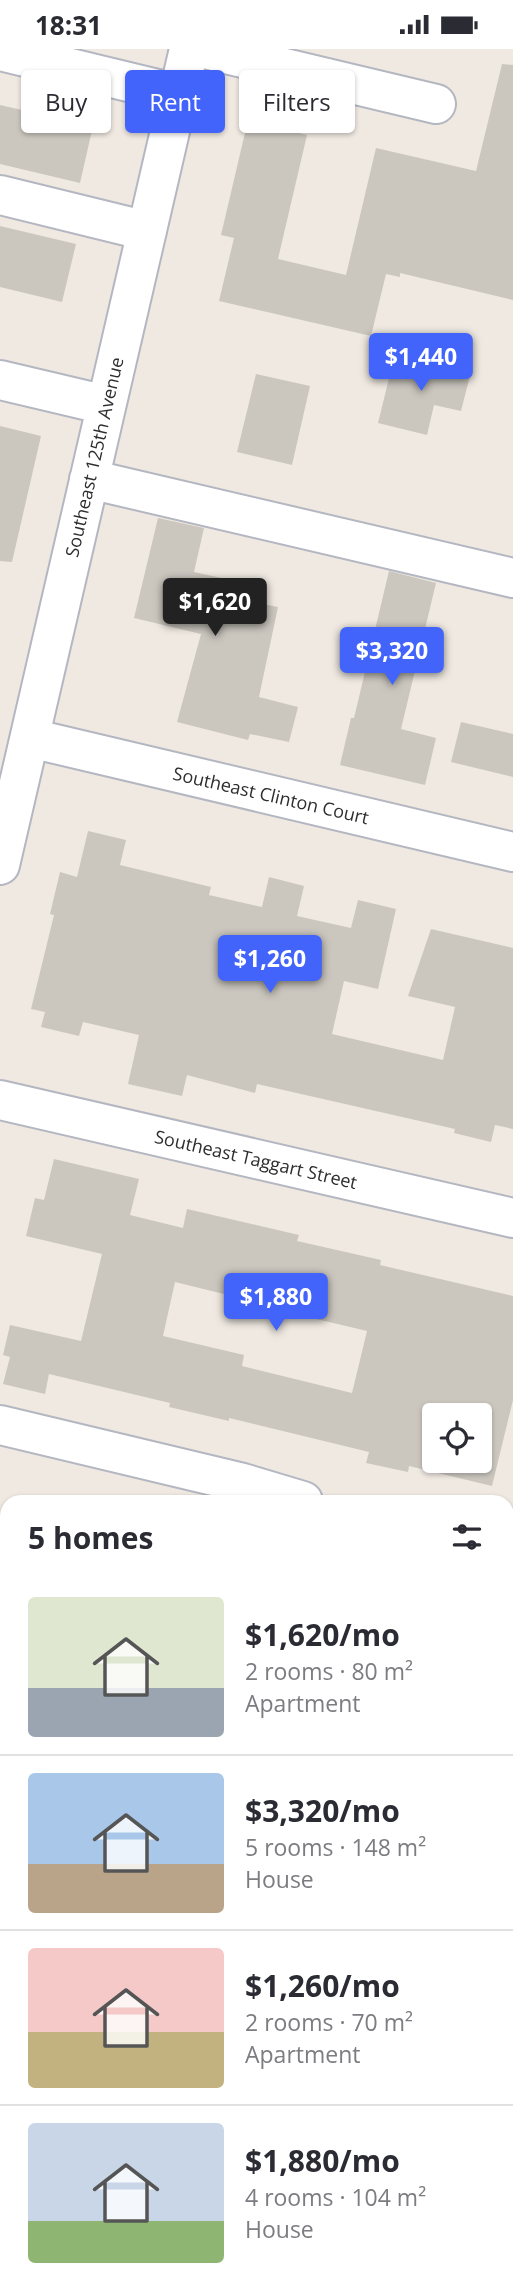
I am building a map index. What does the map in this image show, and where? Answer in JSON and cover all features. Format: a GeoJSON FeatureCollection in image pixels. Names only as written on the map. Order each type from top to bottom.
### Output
{"type":"FeatureCollection","features":[{"type":"Feature","properties":{"kind":"street","name":"Southeast 125th Avenue"},"geometry":{"type":"LineString","coordinates":[[184,70],[189,49]]}},
{"type":"Feature","properties":{"kind":"street"},"geometry":{"type":"LineString","coordinates":[[205,49],[436,104]]}},
{"type":"Feature","properties":{"kind":"street"},"geometry":{"type":"LineString","coordinates":[[0,51],[127,65]]}},
{"type":"Feature","properties":{"kind":"street","name":"Southeast 125th Avenue"},"geometry":{"type":"LineString","coordinates":[[0,865],[169,133]]}},
{"type":"Feature","properties":{"kind":"street"},"geometry":{"type":"LineString","coordinates":[[0,195],[146,231]]}},
{"type":"Feature","properties":{"kind":"street"},"geometry":{"type":"LineString","coordinates":[[0,380],[106,405]]}},
{"type":"Feature","properties":{"kind":"street"},"geometry":{"type":"LineString","coordinates":[[89,479],[513,578]]}},
{"type":"Feature","properties":{"kind":"street","name":"Southeast Clinton Court"},"geometry":{"type":"LineString","coordinates":[[30,738],[513,852]]}},
{"type":"Feature","properties":{"kind":"street","name":"Southeast Taggart Street"},"geometry":{"type":"LineString","coordinates":[[0,1100],[513,1218]]}},
{"type":"Feature","properties":{"kind":"street"},"geometry":{"type":"LineString","coordinates":[[0,1425],[283,1495]]}},
{"type":"Feature","properties":{"kind":"building"},"geometry":{"type":"Polygon","coordinates":[[[502,64],[513,65],[513,300],[400,273],[400,277],[386,274],[371,336],[219,301],[234,238],[221,235],[245,133],[307,135],[278,259],[346,275],[376,148],[476,171],[502,64]]]}},
{"type":"Feature","properties":{"kind":"building"},"geometry":{"type":"Polygon","coordinates":[[[0,105],[21,110],[21,133],[91,133],[80,183],[0,164],[0,105]]]}},
{"type":"Feature","properties":{"kind":"building"},"geometry":{"type":"Polygon","coordinates":[[[0,226],[76,244],[62,302],[0,287],[0,226]]]}},
{"type":"Feature","properties":{"kind":"building"},"geometry":{"type":"Polygon","coordinates":[[[395,354],[471,372],[461,411],[434,405],[427,435],[378,423],[395,354]]]}},
{"type":"Feature","properties":{"kind":"building"},"geometry":{"type":"Polygon","coordinates":[[[256,374],[310,386],[292,465],[237,452],[256,374]]]}},
{"type":"Feature","properties":{"kind":"building"},"geometry":{"type":"Polygon","coordinates":[[[0,426],[41,436],[12,562],[0,561],[0,426]]]}},
{"type":"Feature","properties":{"kind":"building"},"geometry":{"type":"Polygon","coordinates":[[[158,518],[204,528],[194,572],[267,588],[263,604],[278,607],[259,697],[298,707],[289,742],[250,734],[248,740],[177,722],[201,634],[134,618],[158,518]]]}},
{"type":"Feature","properties":{"kind":"building"},"geometry":{"type":"Polygon","coordinates":[[[389,571],[436,583],[401,729],[436,738],[425,785],[340,765],[389,571]]]}},
{"type":"Feature","properties":{"kind":"building"},"geometry":{"type":"Polygon","coordinates":[[[461,722],[513,734],[513,777],[451,762],[461,722]]]}},
{"type":"Feature","properties":{"kind":"building"},"geometry":{"type":"Polygon","coordinates":[[[88,831],[126,840],[120,865],[211,887],[209,895],[262,907],[269,877],[304,886],[297,916],[351,928],[358,900],[396,909],[378,989],[344,981],[332,1034],[443,1060],[455,1007],[408,996],[431,929],[513,948],[513,1129],[495,1125],[491,1142],[454,1133],[455,1129],[257,1084],[255,1093],[187,1075],[182,1096],[128,1084],[139,1035],[83,1022],[79,1036],[41,1027],[45,1012],[31,1009],[54,915],[50,914],[60,872],[77,877],[88,831]]]}},
{"type":"Feature","properties":{"kind":"building"},"geometry":{"type":"Polygon","coordinates":[[[54,1159],[139,1179],[130,1215],[183,1228],[187,1209],[299,1235],[297,1241],[381,1260],[380,1265],[513,1296],[513,1400],[492,1486],[438,1473],[492,1473],[492,1403],[422,1403],[422,1469],[409,1466],[408,1472],[366,1463],[369,1452],[229,1418],[229,1421],[169,1407],[170,1403],[49,1374],[45,1394],[3,1384],[10,1357],[3,1355],[10,1325],[81,1341],[102,1254],[26,1236],[35,1198],[44,1200],[54,1159]],[[175,1282],[163,1336],[244,1355],[242,1366],[352,1393],[367,1331],[236,1300],[236,1297],[175,1282]]]}}]}
